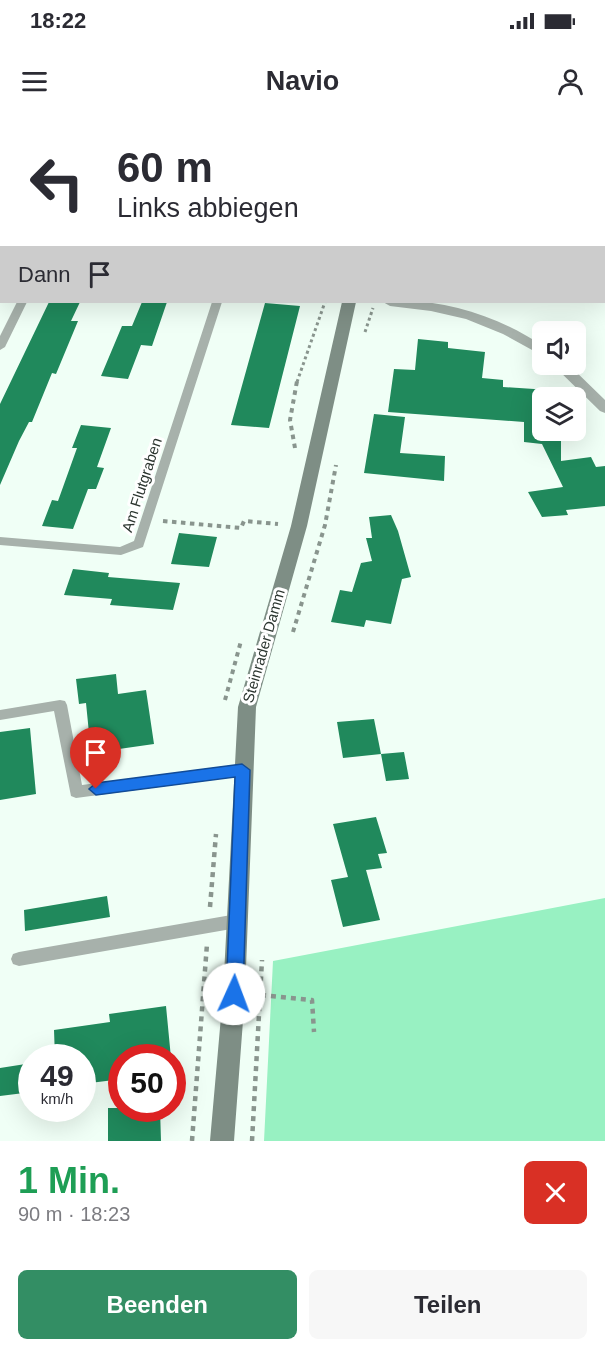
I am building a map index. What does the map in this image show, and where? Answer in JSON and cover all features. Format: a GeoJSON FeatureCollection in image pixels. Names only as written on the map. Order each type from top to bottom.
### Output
{"type":"FeatureCollection","features":[{"type":"Feature","properties":{"kind":"main road","name":"Steinrader Damm"},"geometry":{"type":"LineString","coordinates":[[222,1141],[234,994],[242,770],[247,707],[299,526],[349,303]]}},
{"type":"Feature","properties":{"kind":"street"},"geometry":{"type":"LineString","coordinates":[[422,303],[492,323],[518,334],[532,344]]}},
{"type":"Feature","properties":{"kind":"street"},"geometry":{"type":"LineString","coordinates":[[570,375],[605,408]]}},
{"type":"Feature","properties":{"kind":"lane"},"geometry":{"type":"LineString","coordinates":[[0,347],[22,303]]}},
{"type":"Feature","properties":{"kind":"lane","name":"Am Flutgraben"},"geometry":{"type":"LineString","coordinates":[[0,541],[121,551],[140,544],[217,303]]}},
{"type":"Feature","properties":{"kind":"lane"},"geometry":{"type":"LineString","coordinates":[[0,715],[60,705],[76,792],[242,770]]}},
{"type":"Feature","properties":{"kind":"lane"},"geometry":{"type":"LineString","coordinates":[[19,959],[237,921]]}},
{"type":"Feature","properties":{"kind":"path"},"geometry":{"type":"LineString","coordinates":[[320,327],[325,303]]}},
{"type":"Feature","properties":{"kind":"path"},"geometry":{"type":"LineString","coordinates":[[363,342],[375,303]]}},
{"type":"Feature","properties":{"kind":"path"},"geometry":{"type":"LineString","coordinates":[[293,633],[325,525],[338,454]]}},
{"type":"Feature","properties":{"kind":"path"},"geometry":{"type":"LineString","coordinates":[[147,520],[241,528],[244,521],[278,524]]}},
{"type":"Feature","properties":{"kind":"path"},"geometry":{"type":"LineString","coordinates":[[252,1141],[262,950]]}},
{"type":"Feature","properties":{"kind":"path"},"geometry":{"type":"LineString","coordinates":[[234,994],[312,1000],[314,1032]]}},
{"type":"Feature","properties":{"kind":"green space"},"geometry":{"type":"Polygon","coordinates":[[[605,898],[605,1141],[264,1141],[273,961],[605,898]]]}},
{"type":"Feature","properties":{"kind":"building"},"geometry":{"type":"Polygon","coordinates":[[[49,303],[80,303],[71,321],[78,321],[56,374],[52,373],[32,422],[29,422],[19,441],[0,485],[0,404],[49,303]]]}},
{"type":"Feature","properties":{"kind":"building"},"geometry":{"type":"Polygon","coordinates":[[[142,303],[167,303],[152,346],[141,345],[128,379],[101,376],[122,326],[132,326],[142,303]]]}},
{"type":"Feature","properties":{"kind":"building"},"geometry":{"type":"Polygon","coordinates":[[[265,303],[300,306],[269,428],[231,425],[265,303]]]}},
{"type":"Feature","properties":{"kind":"building"},"geometry":{"type":"Polygon","coordinates":[[[418,339],[448,342],[448,348],[485,352],[482,378],[503,380],[503,387],[532,389],[532,441],[561,441],[561,461],[591,457],[596,467],[605,466],[605,506],[566,510],[568,515],[542,517],[528,492],[563,487],[542,444],[524,442],[524,422],[388,412],[394,369],[415,370],[418,339]]]}},
{"type":"Feature","properties":{"kind":"building"},"geometry":{"type":"Polygon","coordinates":[[[374,414],[405,417],[400,453],[445,456],[444,481],[364,473],[374,414]]]}},
{"type":"Feature","properties":{"kind":"building"},"geometry":{"type":"Polygon","coordinates":[[[81,425],[111,428],[97,467],[104,468],[96,489],[88,489],[73,529],[42,526],[52,500],[58,501],[77,448],[72,448],[81,425]]]}},
{"type":"Feature","properties":{"kind":"building"},"geometry":{"type":"Polygon","coordinates":[[[391,515],[411,577],[402,579],[391,624],[366,620],[364,627],[331,622],[340,590],[352,592],[361,563],[372,561],[366,538],[372,538],[369,517],[391,515]]]}},
{"type":"Feature","properties":{"kind":"building"},"geometry":{"type":"Polygon","coordinates":[[[179,533],[217,537],[209,567],[171,564],[179,533]]]}},
{"type":"Feature","properties":{"kind":"building"},"geometry":{"type":"Polygon","coordinates":[[[73,569],[109,573],[108,577],[180,583],[173,610],[110,605],[112,599],[64,595],[73,569]]]}},
{"type":"Feature","properties":{"kind":"building"},"geometry":{"type":"Polygon","coordinates":[[[116,674],[118,694],[146,690],[154,744],[91,753],[86,703],[79,704],[76,679],[116,674]]]}},
{"type":"Feature","properties":{"kind":"building"},"geometry":{"type":"Polygon","coordinates":[[[374,719],[381,754],[343,758],[337,722],[374,719]]]}},
{"type":"Feature","properties":{"kind":"building"},"geometry":{"type":"Polygon","coordinates":[[[30,728],[36,794],[0,800],[0,732],[30,728]]]}},
{"type":"Feature","properties":{"kind":"building"},"geometry":{"type":"Polygon","coordinates":[[[404,752],[409,779],[386,781],[381,754],[404,752]]]}},
{"type":"Feature","properties":{"kind":"building"},"geometry":{"type":"Polygon","coordinates":[[[376,817],[387,853],[378,854],[382,868],[366,870],[380,920],[343,927],[331,880],[348,877],[333,824],[376,817]]]}},
{"type":"Feature","properties":{"kind":"building"},"geometry":{"type":"Polygon","coordinates":[[[107,896],[110,917],[25,931],[24,910],[107,896]]]}},
{"type":"Feature","properties":{"kind":"building"},"geometry":{"type":"Polygon","coordinates":[[[166,1006],[170,1044],[108,1044],[108,1081],[96,1082],[96,1044],[54,1044],[54,1030],[110,1022],[109,1014],[166,1006]]]}},
{"type":"Feature","properties":{"kind":"building"},"geometry":{"type":"Polygon","coordinates":[[[18,1065],[18,1094],[0,1096],[0,1068],[18,1065]]]}},
{"type":"Feature","properties":{"kind":"building"},"geometry":{"type":"Polygon","coordinates":[[[108,1122],[160,1122],[161,1141],[108,1141],[108,1122]]]}},
{"type":"Feature","properties":{"kind":"route"},"geometry":{"type":"LineString","coordinates":[[96,789],[242,770],[234,994]]}}]}
